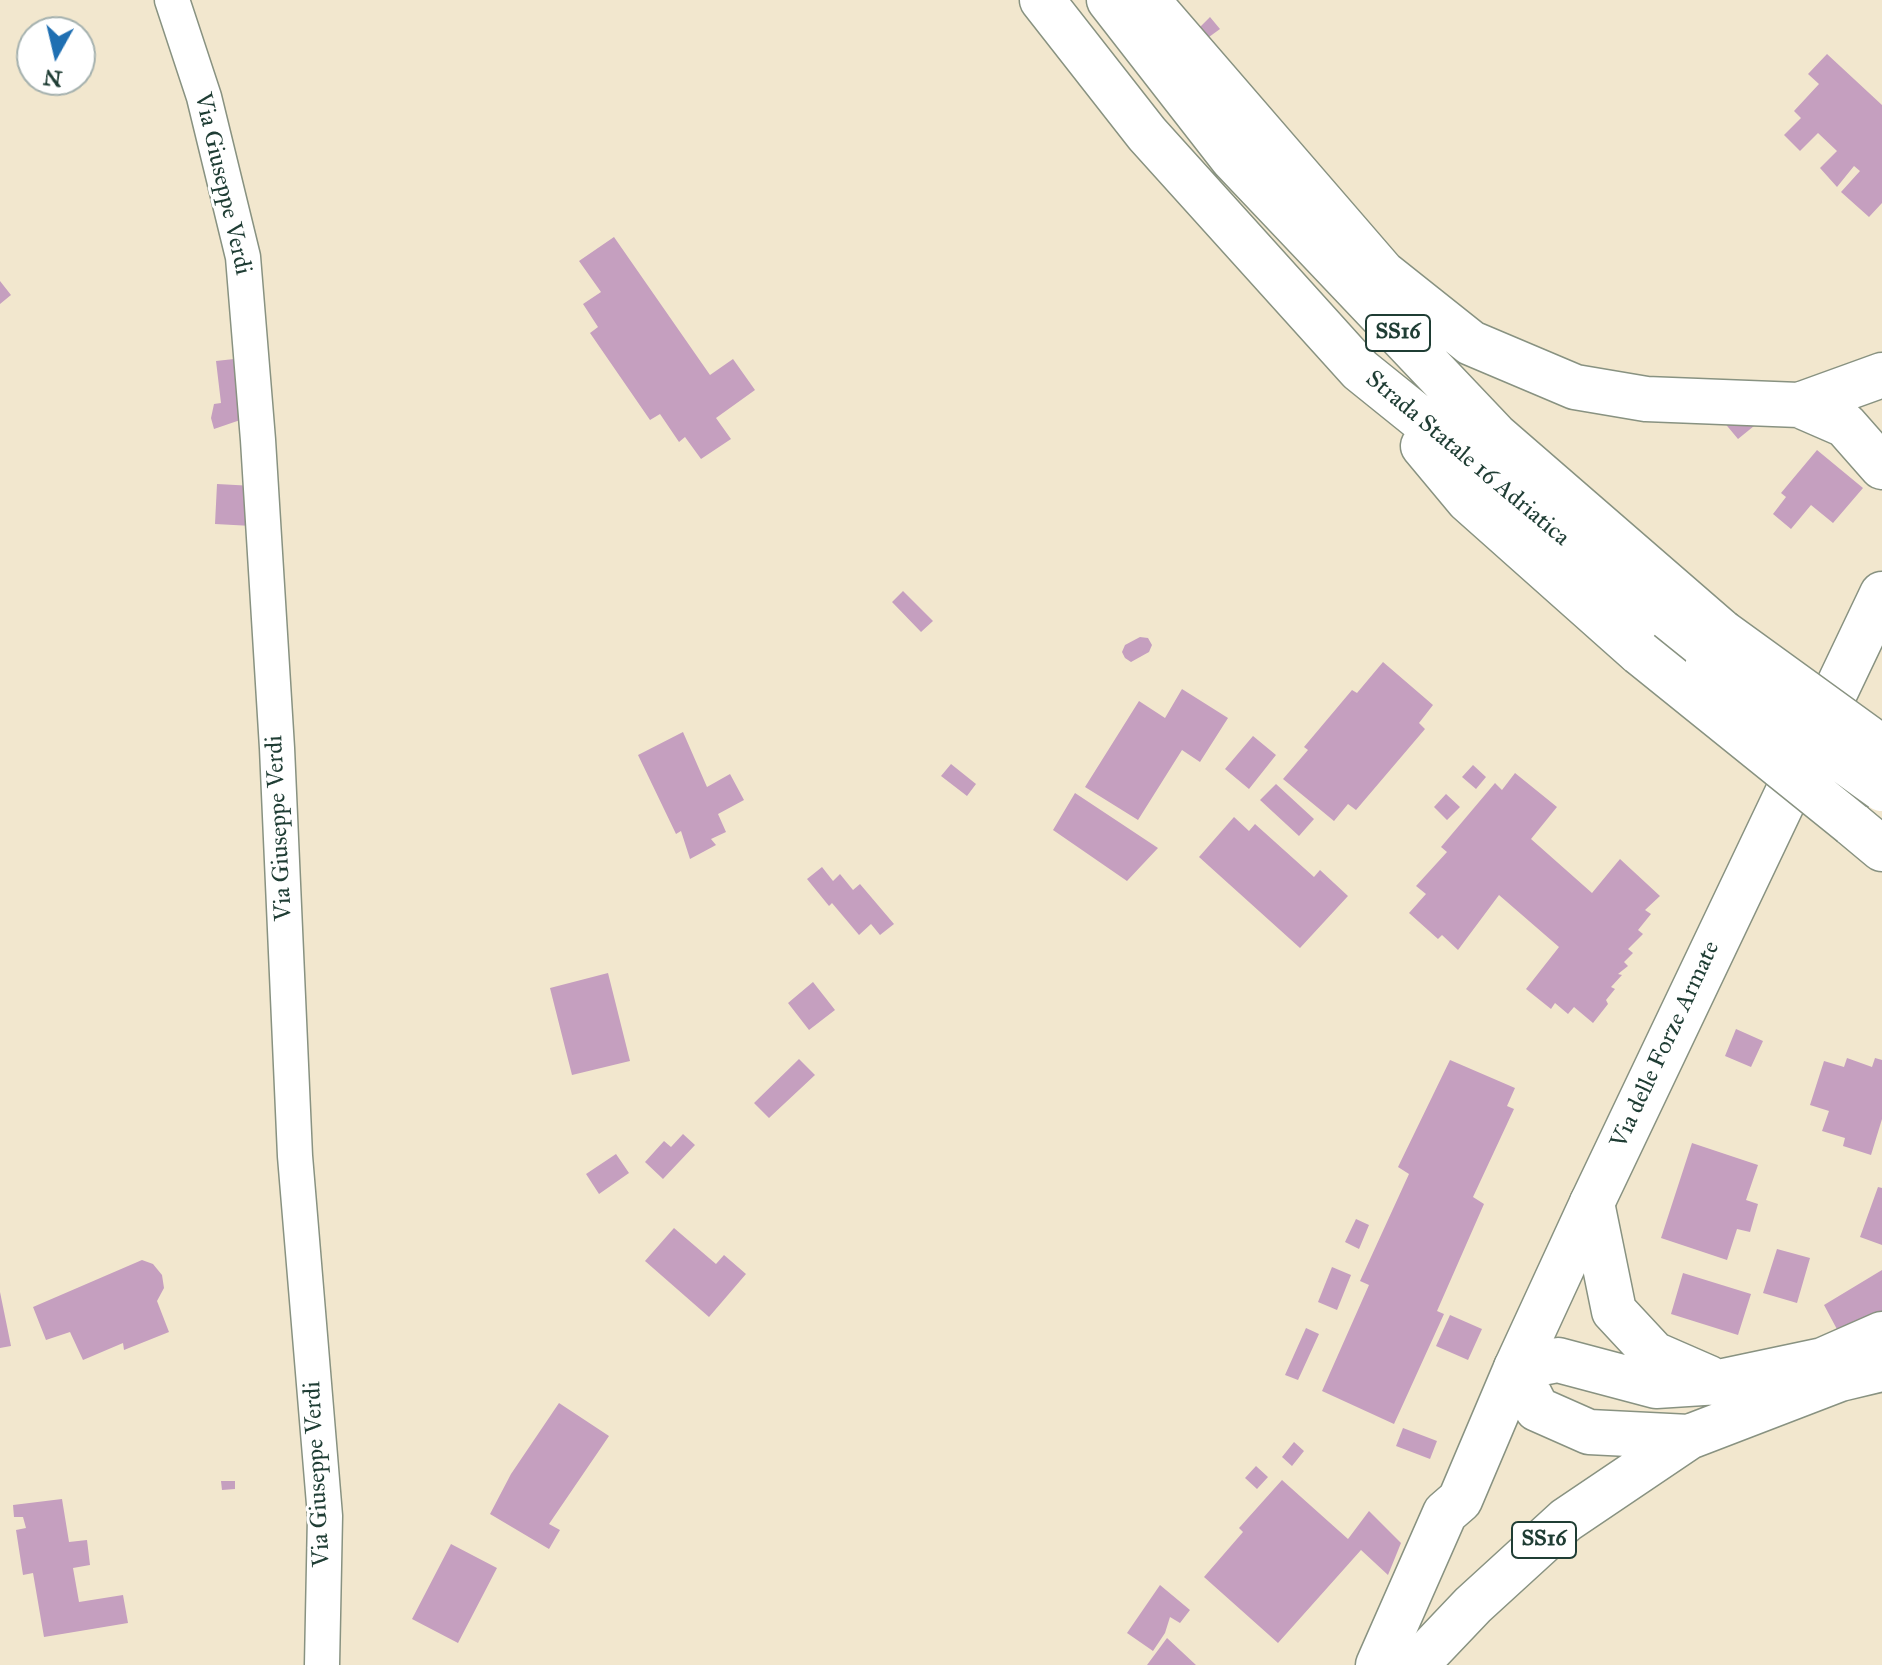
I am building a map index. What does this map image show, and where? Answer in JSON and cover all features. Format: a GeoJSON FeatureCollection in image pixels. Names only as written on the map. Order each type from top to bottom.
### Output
{"type":"FeatureCollection","features":[{"type":"Feature","properties":{"kind":"main road","name":"Strada Statale 16 Adriatica"},"geometry":{"type":"LineString","coordinates":[[1042,0],[1147,134],[1360,370],[1715,648],[1882,789]]}},
{"type":"Feature","properties":{"kind":"main road","name":"Strada Statale 16 Adriatica"},"geometry":{"type":"LineString","coordinates":[[1109,0],[1232,158],[1495,435],[1715,648],[1882,748]]}},
{"type":"Feature","properties":{"kind":"main road","name":"SS16"},"geometry":{"type":"LineString","coordinates":[[1147,0],[1383,273],[1471,343],[1575,387],[1646,399],[1799,405],[1845,425],[1882,467]]}},
{"type":"Feature","properties":{"kind":"main road","name":"SS16"},"geometry":{"type":"LineString","coordinates":[[1360,370],[1468,500],[1640,653],[1867,837]]}},
{"type":"Feature","properties":{"kind":"main road","name":"SS16"},"geometry":{"type":"LineString","coordinates":[[1799,405],[1882,375]]}},
{"type":"Feature","properties":{"kind":"main road","name":"Via delle Forze Armate"},"geometry":{"type":"LineString","coordinates":[[1398,1665],[1461,1520],[1460,1500],[1516,1368],[1882,594]]}},
{"type":"Feature","properties":{"kind":"main road"},"geometry":{"type":"LineString","coordinates":[[1592,1203],[1614,1311],[1654,1354],[1719,1382]]}},
{"type":"Feature","properties":{"kind":"main road"},"geometry":{"type":"LineString","coordinates":[[1516,1368],[1558,1360],[1656,1386],[1719,1382],[1823,1360],[1882,1334]]}},
{"type":"Feature","properties":{"kind":"main road","name":"SS16"},"geometry":{"type":"LineString","coordinates":[[1516,1368],[1537,1409],[1589,1432],[1689,1437]]}},
{"type":"Feature","properties":{"kind":"main road","name":"SS16"},"geometry":{"type":"LineString","coordinates":[[1416,1665],[1473,1605],[1566,1520],[1689,1437],[1840,1379],[1882,1369]]}},
{"type":"Feature","properties":{"kind":"main road","name":"Via delle Forze Armate"},"geometry":{"type":"LineString","coordinates":[[1378,1665],[1445,1513],[1460,1500]]}},
{"type":"Feature","properties":{"kind":"street","name":"Via Giuseppe Verdi"},"geometry":{"type":"LineString","coordinates":[[172,0],[204,97],[243,257],[276,732],[295,1156],[325,1516],[322,1665]]}},
{"type":"Feature","properties":{"kind":"building"},"geometry":{"type":"Polygon","coordinates":[[[1210,17],[1220,29],[1209,37],[1200,27],[1210,17]]]}},
{"type":"Feature","properties":{"kind":"building"},"geometry":{"type":"Polygon","coordinates":[[[1827,54],[1882,105],[1882,203],[1869,217],[1841,192],[1860,171],[1854,166],[1837,187],[1820,168],[1837,151],[1818,133],[1800,151],[1784,135],[1801,118],[1794,111],[1819,84],[1808,74],[1827,54]]]}},
{"type":"Feature","properties":{"kind":"building"},"geometry":{"type":"Polygon","coordinates":[[[614,237],[710,375],[733,359],[755,390],[716,418],[731,439],[701,459],[685,437],[679,442],[660,414],[650,420],[590,333],[598,327],[583,304],[601,292],[579,261],[614,237]]]}},
{"type":"Feature","properties":{"kind":"building"},"geometry":{"type":"Polygon","coordinates":[[[0,281],[11,295],[0,304],[0,281]]]}},
{"type":"Feature","properties":{"kind":"building"},"geometry":{"type":"Polygon","coordinates":[[[243,358],[249,417],[214,429],[211,418],[214,404],[221,403],[216,361],[243,358]]]}},
{"type":"Feature","properties":{"kind":"building"},"geometry":{"type":"Polygon","coordinates":[[[1718,415],[1750,417],[1754,426],[1738,439],[1718,415]]]}},
{"type":"Feature","properties":{"kind":"building"},"geometry":{"type":"Polygon","coordinates":[[[1817,450],[1863,488],[1833,523],[1811,505],[1791,529],[1773,514],[1786,497],[1781,493],[1817,450]]]}},
{"type":"Feature","properties":{"kind":"building"},"geometry":{"type":"Polygon","coordinates":[[[217,484],[254,486],[252,526],[215,524],[217,484]]]}},
{"type":"Feature","properties":{"kind":"building"},"geometry":{"type":"Polygon","coordinates":[[[903,591],[933,621],[921,632],[892,602],[903,591]]]}},
{"type":"Feature","properties":{"kind":"building"},"geometry":{"type":"Polygon","coordinates":[[[1140,637],[1148,638],[1152,645],[1149,652],[1131,662],[1122,652],[1125,645],[1140,637]]]}},
{"type":"Feature","properties":{"kind":"building"},"geometry":{"type":"Polygon","coordinates":[[[1383,662],[1433,705],[1419,723],[1425,729],[1356,810],[1348,804],[1334,821],[1283,779],[1308,750],[1304,747],[1352,690],[1357,693],[1383,662]]]}},
{"type":"Feature","properties":{"kind":"building"},"geometry":{"type":"Polygon","coordinates":[[[1182,689],[1228,718],[1200,762],[1182,750],[1138,820],[1085,787],[1139,701],[1165,718],[1182,689]]]}},
{"type":"Feature","properties":{"kind":"building"},"geometry":{"type":"Polygon","coordinates":[[[683,732],[707,787],[730,774],[744,800],[718,814],[726,832],[711,839],[716,845],[690,859],[681,831],[676,834],[638,755],[683,732]]]}},
{"type":"Feature","properties":{"kind":"building"},"geometry":{"type":"Polygon","coordinates":[[[1253,736],[1276,755],[1249,789],[1225,769],[1253,736]]]}},
{"type":"Feature","properties":{"kind":"building"},"geometry":{"type":"Polygon","coordinates":[[[951,764],[976,784],[967,796],[941,776],[951,764]]]}},
{"type":"Feature","properties":{"kind":"building"},"geometry":{"type":"Polygon","coordinates":[[[1473,765],[1486,777],[1476,789],[1462,777],[1473,765]]]}},
{"type":"Feature","properties":{"kind":"building"},"geometry":{"type":"Polygon","coordinates":[[[1515,773],[1557,807],[1531,839],[1592,893],[1620,859],[1660,896],[1645,910],[1651,914],[1638,930],[1643,934],[1628,949],[1633,953],[1624,962],[1628,966],[1618,974],[1622,975],[1611,987],[1615,989],[1606,1000],[1608,1004],[1593,1023],[1574,1007],[1568,1014],[1555,1003],[1551,1009],[1526,989],[1559,947],[1499,895],[1458,950],[1442,935],[1438,939],[1409,913],[1426,894],[1416,886],[1447,852],[1441,847],[1495,783],[1502,790],[1515,773]]]}},
{"type":"Feature","properties":{"kind":"building"},"geometry":{"type":"Polygon","coordinates":[[[1276,784],[1314,819],[1299,836],[1260,800],[1276,784]]]}},
{"type":"Feature","properties":{"kind":"building"},"geometry":{"type":"Polygon","coordinates":[[[1075,793],[1158,848],[1127,881],[1053,830],[1075,793]]]}},
{"type":"Feature","properties":{"kind":"building"},"geometry":{"type":"Polygon","coordinates":[[[1446,794],[1460,807],[1447,820],[1434,807],[1446,794]]]}},
{"type":"Feature","properties":{"kind":"building"},"geometry":{"type":"Polygon","coordinates":[[[1234,817],[1249,831],[1255,824],[1314,877],[1320,870],[1348,896],[1300,948],[1199,857],[1234,817]]]}},
{"type":"Feature","properties":{"kind":"building"},"geometry":{"type":"Polygon","coordinates":[[[822,867],[833,881],[840,874],[853,890],[860,884],[894,924],[880,935],[871,924],[859,935],[807,879],[822,867]]]}},
{"type":"Feature","properties":{"kind":"building"},"geometry":{"type":"Polygon","coordinates":[[[608,973],[630,1061],[572,1075],[550,988],[608,973]]]}},
{"type":"Feature","properties":{"kind":"building"},"geometry":{"type":"Polygon","coordinates":[[[813,982],[835,1010],[809,1030],[788,1003],[813,982]]]}},
{"type":"Feature","properties":{"kind":"building"},"geometry":{"type":"Polygon","coordinates":[[[1736,1029],[1763,1041],[1751,1067],[1725,1056],[1736,1029]]]}},
{"type":"Feature","properties":{"kind":"building"},"geometry":{"type":"Polygon","coordinates":[[[1847,1058],[1872,1067],[1875,1058],[1882,1060],[1882,1119],[1871,1155],[1843,1146],[1845,1138],[1822,1131],[1829,1111],[1810,1105],[1824,1061],[1844,1067],[1847,1058]]]}},
{"type":"Feature","properties":{"kind":"building"},"geometry":{"type":"Polygon","coordinates":[[[799,1059],[815,1075],[769,1118],[754,1103],[799,1059]]]}},
{"type":"Feature","properties":{"kind":"building"},"geometry":{"type":"Polygon","coordinates":[[[1450,1060],[1515,1088],[1507,1106],[1514,1109],[1473,1197],[1484,1204],[1437,1311],[1444,1314],[1394,1424],[1322,1391],[1369,1285],[1360,1281],[1409,1174],[1398,1167],[1450,1060]]]}},
{"type":"Feature","properties":{"kind":"building"},"geometry":{"type":"Polygon","coordinates":[[[683,1134],[695,1145],[663,1179],[645,1162],[664,1141],[671,1147],[683,1134]]]}},
{"type":"Feature","properties":{"kind":"building"},"geometry":{"type":"Polygon","coordinates":[[[1692,1143],[1758,1165],[1746,1200],[1758,1204],[1750,1232],[1737,1229],[1727,1260],[1661,1238],[1692,1143]]]}},
{"type":"Feature","properties":{"kind":"building"},"geometry":{"type":"Polygon","coordinates":[[[616,1154],[629,1173],[599,1194],[586,1174],[616,1154]]]}},
{"type":"Feature","properties":{"kind":"building"},"geometry":{"type":"Polygon","coordinates":[[[1878,1187],[1882,1188],[1882,1245],[1860,1237],[1878,1187]]]}},
{"type":"Feature","properties":{"kind":"building"},"geometry":{"type":"Polygon","coordinates":[[[1356,1219],[1369,1225],[1359,1249],[1345,1242],[1356,1219]]]}},
{"type":"Feature","properties":{"kind":"building"},"geometry":{"type":"Polygon","coordinates":[[[674,1228],[716,1264],[724,1255],[746,1274],[709,1317],[645,1261],[674,1228]]]}},
{"type":"Feature","properties":{"kind":"building"},"geometry":{"type":"Polygon","coordinates":[[[1777,1249],[1810,1258],[1797,1303],[1763,1293],[1777,1249]]]}},
{"type":"Feature","properties":{"kind":"building"},"geometry":{"type":"Polygon","coordinates":[[[142,1260],[153,1264],[162,1275],[164,1288],[157,1301],[169,1332],[124,1350],[123,1343],[83,1360],[70,1332],[46,1340],[33,1307],[142,1260]]]}},
{"type":"Feature","properties":{"kind":"building"},"geometry":{"type":"Polygon","coordinates":[[[1332,1267],[1351,1275],[1337,1310],[1318,1302],[1332,1267]]]}},
{"type":"Feature","properties":{"kind":"building"},"geometry":{"type":"Polygon","coordinates":[[[1882,1270],[1882,1313],[1839,1333],[1824,1305],[1882,1270]]]}},
{"type":"Feature","properties":{"kind":"building"},"geometry":{"type":"Polygon","coordinates":[[[1683,1273],[1751,1294],[1738,1335],[1671,1314],[1683,1273]]]}},
{"type":"Feature","properties":{"kind":"building"},"geometry":{"type":"Polygon","coordinates":[[[0,1292],[11,1346],[0,1348],[0,1292]]]}},
{"type":"Feature","properties":{"kind":"building"},"geometry":{"type":"Polygon","coordinates":[[[1450,1315],[1482,1329],[1468,1360],[1436,1346],[1450,1315]]]}},
{"type":"Feature","properties":{"kind":"building"},"geometry":{"type":"Polygon","coordinates":[[[1306,1328],[1319,1334],[1298,1380],[1285,1375],[1306,1328]]]}},
{"type":"Feature","properties":{"kind":"building"},"geometry":{"type":"Polygon","coordinates":[[[559,1403],[609,1436],[549,1524],[560,1530],[549,1549],[490,1514],[511,1474],[559,1403]]]}},
{"type":"Feature","properties":{"kind":"building"},"geometry":{"type":"Polygon","coordinates":[[[1403,1428],[1437,1441],[1430,1459],[1396,1446],[1403,1428]]]}},
{"type":"Feature","properties":{"kind":"building"},"geometry":{"type":"Polygon","coordinates":[[[1294,1442],[1304,1451],[1292,1466],[1282,1457],[1294,1442]]]}},
{"type":"Feature","properties":{"kind":"building"},"geometry":{"type":"Polygon","coordinates":[[[1256,1466],[1268,1477],[1257,1489],[1245,1478],[1256,1466]]]}},
{"type":"Feature","properties":{"kind":"building"},"geometry":{"type":"Polygon","coordinates":[[[1282,1480],[1348,1539],[1369,1511],[1401,1543],[1388,1575],[1361,1550],[1278,1643],[1204,1577],[1243,1532],[1239,1528],[1282,1480]]]}},
{"type":"Feature","properties":{"kind":"building"},"geometry":{"type":"Polygon","coordinates":[[[221,1481],[235,1481],[235,1489],[222,1490],[221,1481]]]}},
{"type":"Feature","properties":{"kind":"building"},"geometry":{"type":"Polygon","coordinates":[[[62,1499],[69,1542],[87,1540],[90,1565],[73,1568],[79,1602],[123,1595],[128,1623],[44,1637],[33,1573],[23,1575],[16,1530],[26,1528],[23,1517],[14,1517],[13,1505],[62,1499]]]}},
{"type":"Feature","properties":{"kind":"building"},"geometry":{"type":"Polygon","coordinates":[[[451,1544],[497,1568],[458,1643],[412,1619],[451,1544]]]}},
{"type":"Feature","properties":{"kind":"building"},"geometry":{"type":"Polygon","coordinates":[[[1160,1585],[1190,1610],[1180,1623],[1170,1617],[1165,1633],[1153,1651],[1127,1633],[1160,1585]]]}},
{"type":"Feature","properties":{"kind":"building"},"geometry":{"type":"Polygon","coordinates":[[[1167,1638],[1196,1665],[1147,1665],[1167,1638]]]}}]}
